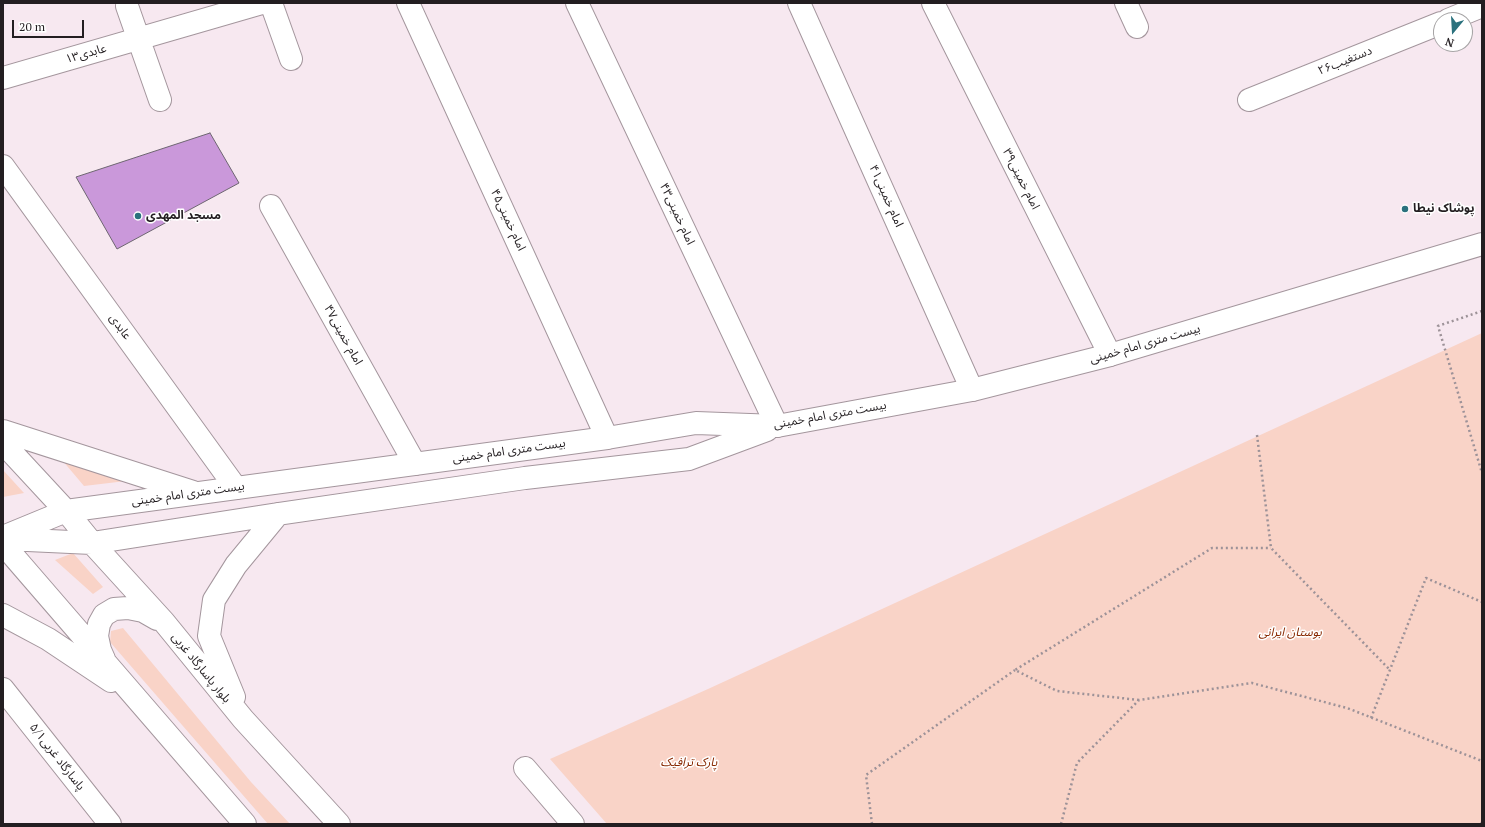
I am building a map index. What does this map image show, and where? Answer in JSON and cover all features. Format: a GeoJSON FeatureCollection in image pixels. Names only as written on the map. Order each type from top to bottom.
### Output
{"type":"FeatureCollection","features":[{"type":"Feature","properties":{"kind":"main road","name":"عابدی۱۳"},"geometry":{"type":"LineString","coordinates":[[3,78],[262,3]]}},
{"type":"Feature","properties":{"kind":"main road"},"geometry":{"type":"LineString","coordinates":[[271,3],[291,59]]}},
{"type":"Feature","properties":{"kind":"main road","name":"امام خمینی۴۵"},"geometry":{"type":"LineString","coordinates":[[408,3],[607,438]]}},
{"type":"Feature","properties":{"kind":"main road","name":"امام خمینی۴۳"},"geometry":{"type":"LineString","coordinates":[[577,3],[777,426]]}},
{"type":"Feature","properties":{"kind":"main road","name":"امام خمینی۴۱"},"geometry":{"type":"LineString","coordinates":[[799,3],[972,390]]}},
{"type":"Feature","properties":{"kind":"main road","name":"امام خمینی۳۹"},"geometry":{"type":"LineString","coordinates":[[933,3],[1110,355]]}},
{"type":"Feature","properties":{"kind":"main road"},"geometry":{"type":"LineString","coordinates":[[1126,3],[1137,26]]}},
{"type":"Feature","properties":{"kind":"main road"},"geometry":{"type":"LineString","coordinates":[[127,6],[160,100]]}},
{"type":"Feature","properties":{"kind":"main road"},"geometry":{"type":"LineString","coordinates":[[1467,12],[1482,6]]}},
{"type":"Feature","properties":{"kind":"main road","name":"دستغیب۲۶"},"geometry":{"type":"LineString","coordinates":[[1249,100],[1433,26]]}},
{"type":"Feature","properties":{"kind":"main road","name":"عابدی"},"geometry":{"type":"LineString","coordinates":[[3,166],[236,488]]}},
{"type":"Feature","properties":{"kind":"main road","name":"امام خمینی۴۷"},"geometry":{"type":"LineString","coordinates":[[271,206],[415,464]]}},
{"type":"Feature","properties":{"kind":"main road","name":"بیست متری امام خمینی"},"geometry":{"type":"LineString","coordinates":[[3,538],[66,511],[607,438],[696,423],[777,426],[972,390],[1110,355],[1482,244]]}},
{"type":"Feature","properties":{"kind":"main road"},"geometry":{"type":"LineString","coordinates":[[3,538],[92,543],[525,478],[689,459],[777,426]]}},
{"type":"Feature","properties":{"kind":"main road"},"geometry":{"type":"LineString","coordinates":[[3,431],[198,493]]}},
{"type":"Feature","properties":{"kind":"main road","name":"بلوار پاسارگاد غربی"},"geometry":{"type":"LineString","coordinates":[[3,443],[66,511],[92,543],[164,622],[243,719],[339,824]]}},
{"type":"Feature","properties":{"kind":"main road"},"geometry":{"type":"LineString","coordinates":[[243,719],[209,636],[214,600],[236,565],[278,514]]}},
{"type":"Feature","properties":{"kind":"main road"},"geometry":{"type":"LineString","coordinates":[[3,544],[245,824]]}},
{"type":"Feature","properties":{"kind":"main road"},"geometry":{"type":"LineString","coordinates":[[106,663],[100,650],[97,636],[99,624],[104,615],[114,609],[128,608],[143,611],[164,622]]}},
{"type":"Feature","properties":{"kind":"main road"},"geometry":{"type":"LineString","coordinates":[[3,615],[48,639],[134,696]]}},
{"type":"Feature","properties":{"kind":"main road","name":"پاسارگاد غربی۵/۱"},"geometry":{"type":"LineString","coordinates":[[3,689],[110,824]]}},
{"type":"Feature","properties":{"kind":"main road"},"geometry":{"type":"LineString","coordinates":[[525,768],[573,824]]}},
{"type":"Feature","properties":{"kind":"path"},"geometry":{"type":"LineString","coordinates":[[1482,311],[1438,326],[1482,473]]}},
{"type":"Feature","properties":{"kind":"path"},"geometry":{"type":"LineString","coordinates":[[1257,436],[1271,548],[1390,670]]}},
{"type":"Feature","properties":{"kind":"path"},"geometry":{"type":"LineString","coordinates":[[872,824],[866,775],[1015,670],[1212,548],[1271,548]]}},
{"type":"Feature","properties":{"kind":"path"},"geometry":{"type":"LineString","coordinates":[[1371,718],[1426,578],[1482,602]]}},
{"type":"Feature","properties":{"kind":"path"},"geometry":{"type":"LineString","coordinates":[[1015,670],[1057,691],[1139,700],[1252,683],[1347,708],[1482,761]]}},
{"type":"Feature","properties":{"kind":"path"},"geometry":{"type":"LineString","coordinates":[[1061,824],[1077,763],[1139,700]]}},
{"type":"Feature","properties":{"kind":"green space","name":"بوستان ایرانی"},"geometry":{"type":"Polygon","coordinates":[[[1482,333],[1482,824],[607,824],[550,759],[708,689],[1482,333]]]}},
{"type":"Feature","properties":{"kind":"green space"},"geometry":{"type":"Polygon","coordinates":[[[62,460],[126,481],[84,486],[62,460]]]}},
{"type":"Feature","properties":{"kind":"green space"},"geometry":{"type":"Polygon","coordinates":[[[3,470],[24,493],[3,497],[3,470]]]}},
{"type":"Feature","properties":{"kind":"green space"},"geometry":{"type":"Polygon","coordinates":[[[73,553],[103,587],[93,594],[55,560],[73,553]]]}},
{"type":"Feature","properties":{"kind":"green space"},"geometry":{"type":"Polygon","coordinates":[[[123,628],[251,782],[290,824],[268,824],[110,642],[111,631],[123,628]]]}},
{"type":"Feature","properties":{"kind":"building","name":"مسجد المهدی"},"geometry":{"type":"Polygon","coordinates":[[[210,133],[239,183],[117,249],[76,177],[210,133]]]}},
{"type":"Feature","properties":{"kind":"place","name":"پوشاک نیطا"},"geometry":{"type":"Point","coordinates":[1405,209]}},
{"type":"Feature","properties":{"kind":"place","name":"مسجد المهدی"},"geometry":{"type":"Point","coordinates":[138,216]}},
{"type":"Feature","properties":{"kind":"park label","name":"پارک ترافیک"},"geometry":{"type":"Point","coordinates":[689,763]}}]}
